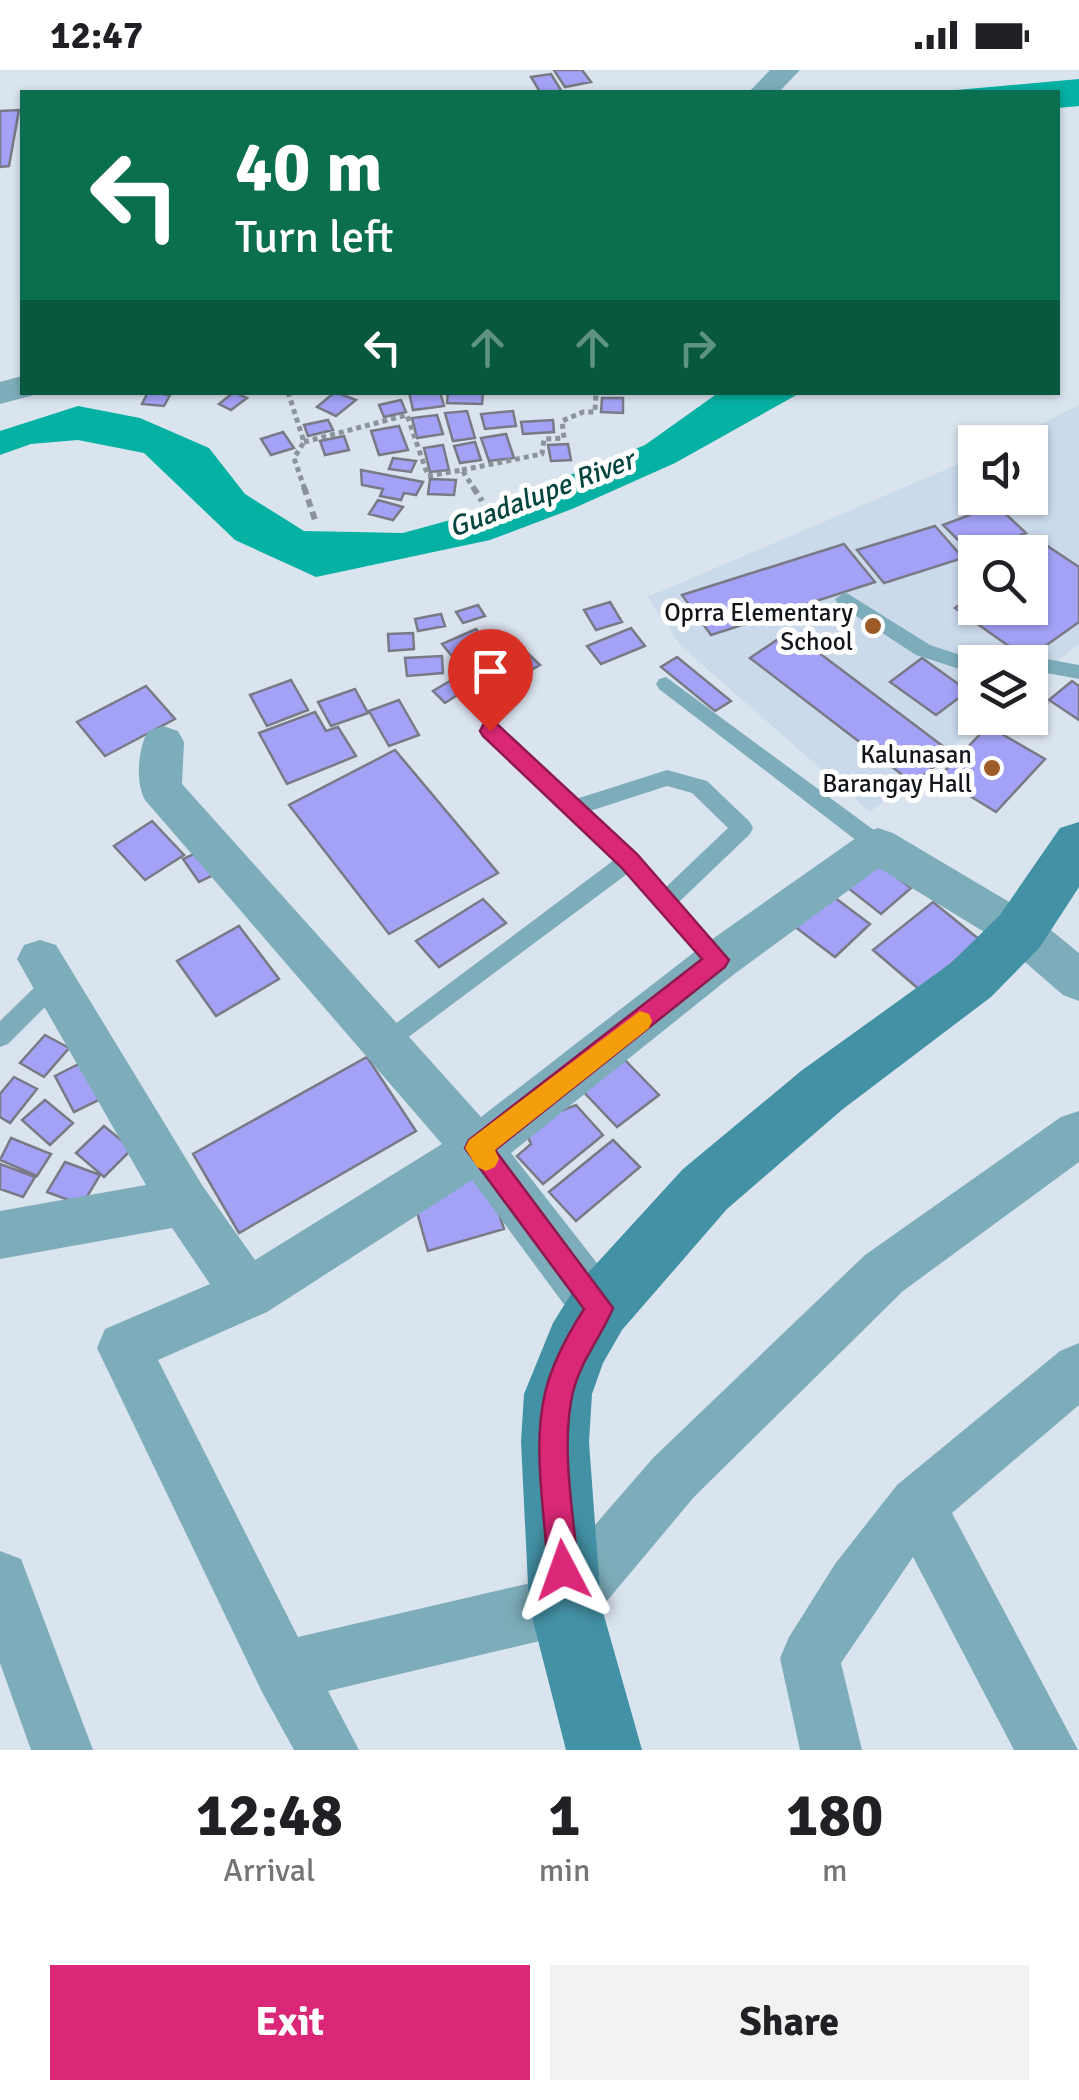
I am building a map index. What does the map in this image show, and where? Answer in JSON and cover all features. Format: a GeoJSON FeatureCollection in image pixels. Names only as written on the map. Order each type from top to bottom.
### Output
{"type":"FeatureCollection","features":[{"type":"Feature","properties":{"kind":"street"},"geometry":{"type":"LineString","coordinates":[[765,90],[786,70]]}},
{"type":"Feature","properties":{"kind":"street"},"geometry":{"type":"LineString","coordinates":[[162,742],[160,788],[478,1148],[600,1308]]}},
{"type":"Feature","properties":{"kind":"street"},"geometry":{"type":"LineString","coordinates":[[604,1750],[565,1605],[555,1442],[558,1394],[576,1346],[600,1308],[704,1189],[822,1090],[971,980],[1050,937],[1079,843]]}},
{"type":"Feature","properties":{"kind":"street"},"geometry":{"type":"LineString","coordinates":[[328,1750],[283,1672],[124,1348],[248,1294],[478,1148],[717,960],[878,845],[1050,937],[1079,981]]}},
{"type":"Feature","properties":{"kind":"street"},"geometry":{"type":"LineString","coordinates":[[46,972],[184,1202],[248,1294]]}},
{"type":"Feature","properties":{"kind":"street"},"geometry":{"type":"LineString","coordinates":[[283,1672],[565,1605],[674,1476],[884,1273],[1079,1134]]}},
{"type":"Feature","properties":{"kind":"street"},"geometry":{"type":"LineString","coordinates":[[0,1235],[184,1202]]}},
{"type":"Feature","properties":{"kind":"street"},"geometry":{"type":"LineString","coordinates":[[831,1750],[810,1658],[856,1585],[917,1505],[1079,1370]]}},
{"type":"Feature","properties":{"kind":"street"},"geometry":{"type":"LineString","coordinates":[[917,1505],[1047,1750]]}},
{"type":"Feature","properties":{"kind":"street"},"geometry":{"type":"LineString","coordinates":[[0,1580],[62,1750]]}},
{"type":"Feature","properties":{"kind":"lane"},"geometry":{"type":"LineString","coordinates":[[845,599],[932,655],[958,665]]}},
{"type":"Feature","properties":{"kind":"lane"},"geometry":{"type":"LineString","coordinates":[[1048,666],[1079,672]]}},
{"type":"Feature","properties":{"kind":"lane"},"geometry":{"type":"LineString","coordinates":[[666,684],[878,845]]}},
{"type":"Feature","properties":{"kind":"lane"},"geometry":{"type":"LineString","coordinates":[[490,731],[629,860],[717,960]]}},
{"type":"Feature","properties":{"kind":"lane"},"geometry":{"type":"LineString","coordinates":[[570,809],[667,778],[699,787],[742,828],[664,903]]}},
{"type":"Feature","properties":{"kind":"lane"},"geometry":{"type":"LineString","coordinates":[[387,1043],[629,860]]}},
{"type":"Feature","properties":{"kind":"lane"},"geometry":{"type":"LineString","coordinates":[[0,1037],[46,972]]}},
{"type":"Feature","properties":{"kind":"path"},"geometry":{"type":"LineString","coordinates":[[289,395],[304,442]]}},
{"type":"Feature","properties":{"kind":"path"},"geometry":{"type":"LineString","coordinates":[[316,523],[294,458],[304,442],[407,415],[428,476],[542,454],[544,440],[564,438],[562,421],[583,412],[595,412],[596,395]]}},
{"type":"Feature","properties":{"kind":"path"},"geometry":{"type":"LineString","coordinates":[[462,470],[482,501]]}},
{"type":"Feature","properties":{"kind":"shaded area","name":"Oprra Elementary School"},"geometry":{"type":"Polygon","coordinates":[[[1079,405],[1079,644],[1048,669],[1048,645],[958,645],[958,735],[966,735],[870,812],[681,646],[648,597],[958,464],[958,515],[1048,515],[1048,425],[1039,425],[1079,405]]]}},
{"type":"Feature","properties":{"kind":"water"},"geometry":{"type":"Polygon","coordinates":[[[1079,79],[1079,106],[1060,108],[1060,90],[956,90],[1079,79]]]}},
{"type":"Feature","properties":{"kind":"water","name":"Guadalupe River"},"geometry":{"type":"Polygon","coordinates":[[[715,395],[796,395],[675,463],[572,509],[490,540],[316,577],[235,540],[144,453],[78,440],[31,444],[0,455],[0,431],[78,406],[140,418],[209,448],[245,494],[304,531],[403,533],[472,514],[645,445],[715,395]]]}},
{"type":"Feature","properties":{"kind":"building"},"geometry":{"type":"Polygon","coordinates":[[[554,70],[582,70],[591,82],[565,87],[554,70]]]}},
{"type":"Feature","properties":{"kind":"building"},"geometry":{"type":"Polygon","coordinates":[[[551,74],[561,90],[539,90],[531,77],[551,74]]]}},
{"type":"Feature","properties":{"kind":"building"},"geometry":{"type":"Polygon","coordinates":[[[19,110],[9,166],[0,167],[0,111],[19,110]]]}},
{"type":"Feature","properties":{"kind":"building"},"geometry":{"type":"Polygon","coordinates":[[[146,395],[170,395],[164,406],[142,404],[146,395]]]}},
{"type":"Feature","properties":{"kind":"building"},"geometry":{"type":"Polygon","coordinates":[[[230,395],[247,398],[231,410],[219,404],[230,395]]]}},
{"type":"Feature","properties":{"kind":"building"},"geometry":{"type":"Polygon","coordinates":[[[331,395],[356,400],[336,416],[317,407],[331,395]]]}},
{"type":"Feature","properties":{"kind":"building"},"geometry":{"type":"Polygon","coordinates":[[[410,395],[441,395],[444,406],[413,410],[410,395]]]}},
{"type":"Feature","properties":{"kind":"building"},"geometry":{"type":"Polygon","coordinates":[[[448,395],[483,395],[482,404],[447,403],[448,395]]]}},
{"type":"Feature","properties":{"kind":"building"},"geometry":{"type":"Polygon","coordinates":[[[602,398],[623,398],[623,413],[601,412],[602,398]]]}},
{"type":"Feature","properties":{"kind":"building"},"geometry":{"type":"Polygon","coordinates":[[[401,400],[406,412],[384,417],[379,405],[401,400]]]}},
{"type":"Feature","properties":{"kind":"building"},"geometry":{"type":"Polygon","coordinates":[[[467,411],[475,438],[453,441],[445,413],[467,411]]]}},
{"type":"Feature","properties":{"kind":"building"},"geometry":{"type":"Polygon","coordinates":[[[513,411],[516,426],[485,429],[481,414],[513,411]]]}},
{"type":"Feature","properties":{"kind":"building"},"geometry":{"type":"Polygon","coordinates":[[[437,415],[443,434],[417,438],[412,418],[437,415]]]}},
{"type":"Feature","properties":{"kind":"building"},"geometry":{"type":"Polygon","coordinates":[[[328,420],[333,430],[308,436],[304,425],[328,420]]]}},
{"type":"Feature","properties":{"kind":"building"},"geometry":{"type":"Polygon","coordinates":[[[553,420],[554,432],[523,434],[521,422],[553,420]]]}},
{"type":"Feature","properties":{"kind":"building"},"geometry":{"type":"Polygon","coordinates":[[[399,426],[408,450],[379,455],[371,431],[399,426]]]}},
{"type":"Feature","properties":{"kind":"building"},"geometry":{"type":"Polygon","coordinates":[[[283,432],[294,448],[271,455],[261,439],[283,432]]]}},
{"type":"Feature","properties":{"kind":"building"},"geometry":{"type":"Polygon","coordinates":[[[506,434],[514,458],[489,461],[481,438],[506,434]]]}},
{"type":"Feature","properties":{"kind":"building"},"geometry":{"type":"Polygon","coordinates":[[[344,436],[349,450],[325,455],[320,441],[344,436]]]}},
{"type":"Feature","properties":{"kind":"building"},"geometry":{"type":"Polygon","coordinates":[[[475,442],[481,460],[460,463],[454,446],[475,442]]]}},
{"type":"Feature","properties":{"kind":"building"},"geometry":{"type":"Polygon","coordinates":[[[568,444],[571,460],[551,461],[548,445],[568,444]]]}},
{"type":"Feature","properties":{"kind":"building"},"geometry":{"type":"Polygon","coordinates":[[[443,445],[449,470],[430,472],[424,448],[443,445]]]}},
{"type":"Feature","properties":{"kind":"building"},"geometry":{"type":"Polygon","coordinates":[[[393,458],[416,461],[411,472],[389,469],[393,458]]]}},
{"type":"Feature","properties":{"kind":"building"},"geometry":{"type":"Polygon","coordinates":[[[361,470],[423,482],[416,495],[404,493],[401,500],[380,496],[383,489],[362,485],[361,470]]]}},
{"type":"Feature","properties":{"kind":"building"},"geometry":{"type":"Polygon","coordinates":[[[430,479],[456,480],[454,495],[428,494],[430,479]]]}},
{"type":"Feature","properties":{"kind":"building"},"geometry":{"type":"Polygon","coordinates":[[[378,500],[403,507],[393,520],[369,514],[378,500]]]}},
{"type":"Feature","properties":{"kind":"building"},"geometry":{"type":"Polygon","coordinates":[[[970,515],[1007,515],[1026,533],[958,535],[958,540],[943,525],[970,515]]]}},
{"type":"Feature","properties":{"kind":"building"},"geometry":{"type":"Polygon","coordinates":[[[935,526],[958,552],[958,560],[884,583],[857,550],[935,526]]]}},
{"type":"Feature","properties":{"kind":"building"},"geometry":{"type":"Polygon","coordinates":[[[844,544],[875,582],[711,635],[682,595],[844,544]]]}},
{"type":"Feature","properties":{"kind":"building"},"geometry":{"type":"Polygon","coordinates":[[[1048,546],[1079,567],[1079,622],[1047,645],[1007,645],[979,625],[1048,625],[1048,546]]]}},
{"type":"Feature","properties":{"kind":"building"},"geometry":{"type":"Polygon","coordinates":[[[610,602],[622,622],[596,630],[584,610],[610,602]]]}},
{"type":"Feature","properties":{"kind":"building"},"geometry":{"type":"Polygon","coordinates":[[[478,605],[485,616],[463,623],[456,612],[478,605]]]}},
{"type":"Feature","properties":{"kind":"building"},"geometry":{"type":"Polygon","coordinates":[[[441,614],[445,626],[418,631],[415,619],[441,614]]]}},
{"type":"Feature","properties":{"kind":"building"},"geometry":{"type":"Polygon","coordinates":[[[631,628],[645,646],[601,664],[587,646],[631,628]]]}},
{"type":"Feature","properties":{"kind":"building"},"geometry":{"type":"Polygon","coordinates":[[[476,629],[490,645],[456,661],[442,644],[476,629]]]}},
{"type":"Feature","properties":{"kind":"building"},"geometry":{"type":"Polygon","coordinates":[[[790,631],[952,753],[913,783],[750,658],[790,631]]]}},
{"type":"Feature","properties":{"kind":"building"},"geometry":{"type":"Polygon","coordinates":[[[413,633],[414,649],[389,651],[388,634],[413,633]]]}},
{"type":"Feature","properties":{"kind":"building"},"geometry":{"type":"Polygon","coordinates":[[[517,643],[540,665],[497,689],[475,666],[517,643]]]}},
{"type":"Feature","properties":{"kind":"building"},"geometry":{"type":"Polygon","coordinates":[[[442,656],[443,673],[407,676],[405,658],[442,656]]]}},
{"type":"Feature","properties":{"kind":"building"},"geometry":{"type":"Polygon","coordinates":[[[677,657],[731,701],[715,711],[661,667],[677,657]]]}},
{"type":"Feature","properties":{"kind":"building"},"geometry":{"type":"Polygon","coordinates":[[[922,658],[958,684],[958,698],[936,715],[890,682],[922,658]]]}},
{"type":"Feature","properties":{"kind":"building"},"geometry":{"type":"Polygon","coordinates":[[[465,672],[490,699],[472,709],[459,694],[445,703],[433,691],[465,672]]]}},
{"type":"Feature","properties":{"kind":"building"},"geometry":{"type":"Polygon","coordinates":[[[291,680],[308,710],[267,726],[250,695],[291,680]]]}},
{"type":"Feature","properties":{"kind":"building"},"geometry":{"type":"Polygon","coordinates":[[[1072,681],[1079,686],[1079,720],[1049,700],[1072,681]]]}},
{"type":"Feature","properties":{"kind":"building"},"geometry":{"type":"Polygon","coordinates":[[[146,686],[175,719],[105,756],[77,722],[146,686]]]}},
{"type":"Feature","properties":{"kind":"building"},"geometry":{"type":"Polygon","coordinates":[[[355,689],[368,713],[331,726],[318,702],[355,689]]]}},
{"type":"Feature","properties":{"kind":"building"},"geometry":{"type":"Polygon","coordinates":[[[399,700],[419,735],[389,746],[369,711],[399,700]]]}},
{"type":"Feature","properties":{"kind":"building"},"geometry":{"type":"Polygon","coordinates":[[[315,712],[326,731],[338,727],[356,756],[287,784],[259,733],[315,712]]]}},
{"type":"Feature","properties":{"kind":"building","name":"Kalunasan Barangay Hall"},"geometry":{"type":"Polygon","coordinates":[[[979,735],[1004,735],[1045,759],[996,812],[939,777],[979,735]]]}},
{"type":"Feature","properties":{"kind":"building"},"geometry":{"type":"Polygon","coordinates":[[[395,750],[498,873],[389,934],[289,805],[395,750]]]}},
{"type":"Feature","properties":{"kind":"building"},"geometry":{"type":"Polygon","coordinates":[[[152,821],[184,855],[145,880],[114,846],[152,821]]]}},
{"type":"Feature","properties":{"kind":"building"},"geometry":{"type":"Polygon","coordinates":[[[207,848],[222,871],[199,882],[183,859],[207,848]]]}},
{"type":"Feature","properties":{"kind":"building"},"geometry":{"type":"Polygon","coordinates":[[[873,859],[911,888],[881,914],[843,884],[873,859]]]}},
{"type":"Feature","properties":{"kind":"building"},"geometry":{"type":"Polygon","coordinates":[[[826,891],[870,924],[835,957],[790,923],[826,891]]]}},
{"type":"Feature","properties":{"kind":"building"},"geometry":{"type":"Polygon","coordinates":[[[483,899],[506,923],[439,967],[416,941],[483,899]]]}},
{"type":"Feature","properties":{"kind":"building"},"geometry":{"type":"Polygon","coordinates":[[[933,902],[980,940],[920,990],[873,950],[933,902]]]}},
{"type":"Feature","properties":{"kind":"building"},"geometry":{"type":"Polygon","coordinates":[[[239,926],[279,979],[216,1016],[177,961],[239,926]]]}},
{"type":"Feature","properties":{"kind":"building"},"geometry":{"type":"Polygon","coordinates":[[[45,1035],[69,1048],[44,1077],[20,1063],[45,1035]]]}},
{"type":"Feature","properties":{"kind":"building"},"geometry":{"type":"Polygon","coordinates":[[[620,1055],[659,1095],[617,1127],[577,1085],[620,1055]]]}},
{"type":"Feature","properties":{"kind":"building"},"geometry":{"type":"Polygon","coordinates":[[[367,1057],[416,1131],[239,1233],[193,1154],[367,1057]]]}},
{"type":"Feature","properties":{"kind":"building"},"geometry":{"type":"Polygon","coordinates":[[[83,1062],[103,1098],[74,1112],[55,1076],[83,1062]]]}},
{"type":"Feature","properties":{"kind":"building"},"geometry":{"type":"Polygon","coordinates":[[[14,1077],[37,1089],[10,1123],[0,1117],[0,1094],[14,1077]]]}},
{"type":"Feature","properties":{"kind":"building"},"geometry":{"type":"Polygon","coordinates":[[[45,1100],[73,1123],[50,1145],[22,1120],[45,1100]]]}},
{"type":"Feature","properties":{"kind":"building"},"geometry":{"type":"Polygon","coordinates":[[[576,1105],[603,1135],[543,1184],[517,1156],[531,1144],[523,1126],[576,1105]]]}},
{"type":"Feature","properties":{"kind":"building"},"geometry":{"type":"Polygon","coordinates":[[[104,1126],[132,1149],[104,1177],[76,1153],[104,1126]]]}},
{"type":"Feature","properties":{"kind":"building"},"geometry":{"type":"Polygon","coordinates":[[[11,1138],[51,1154],[37,1176],[0,1160],[11,1138]]]}},
{"type":"Feature","properties":{"kind":"building"},"geometry":{"type":"Polygon","coordinates":[[[613,1140],[640,1167],[576,1221],[549,1192],[613,1140]]]}},
{"type":"Feature","properties":{"kind":"building"},"geometry":{"type":"Polygon","coordinates":[[[65,1162],[100,1175],[82,1205],[47,1192],[65,1162]]]}},
{"type":"Feature","properties":{"kind":"building"},"geometry":{"type":"Polygon","coordinates":[[[0,1164],[35,1177],[23,1197],[0,1189],[0,1164]]]}},
{"type":"Feature","properties":{"kind":"building"},"geometry":{"type":"Polygon","coordinates":[[[486,1173],[504,1229],[428,1251],[412,1194],[486,1173]]]}},
{"type":"Feature","properties":{"kind":"slow traffic"},"geometry":{"type":"LineString","coordinates":[[486,1159],[478,1148],[640,1021]]}},
{"type":"Feature","properties":{"kind":"place","name":"Oprra Elementary School"},"geometry":{"type":"Point","coordinates":[873,626]}},
{"type":"Feature","properties":{"kind":"place","name":"Kalunasan Barangay Hall"},"geometry":{"type":"Point","coordinates":[992,768]}},
{"type":"Feature","properties":{"kind":"route"},"geometry":{"type":"LineString","coordinates":[[490,731],[629,860],[717,960],[478,1148],[600,1308],[576,1346],[558,1394],[555,1442],[563,1570]]}}]}
